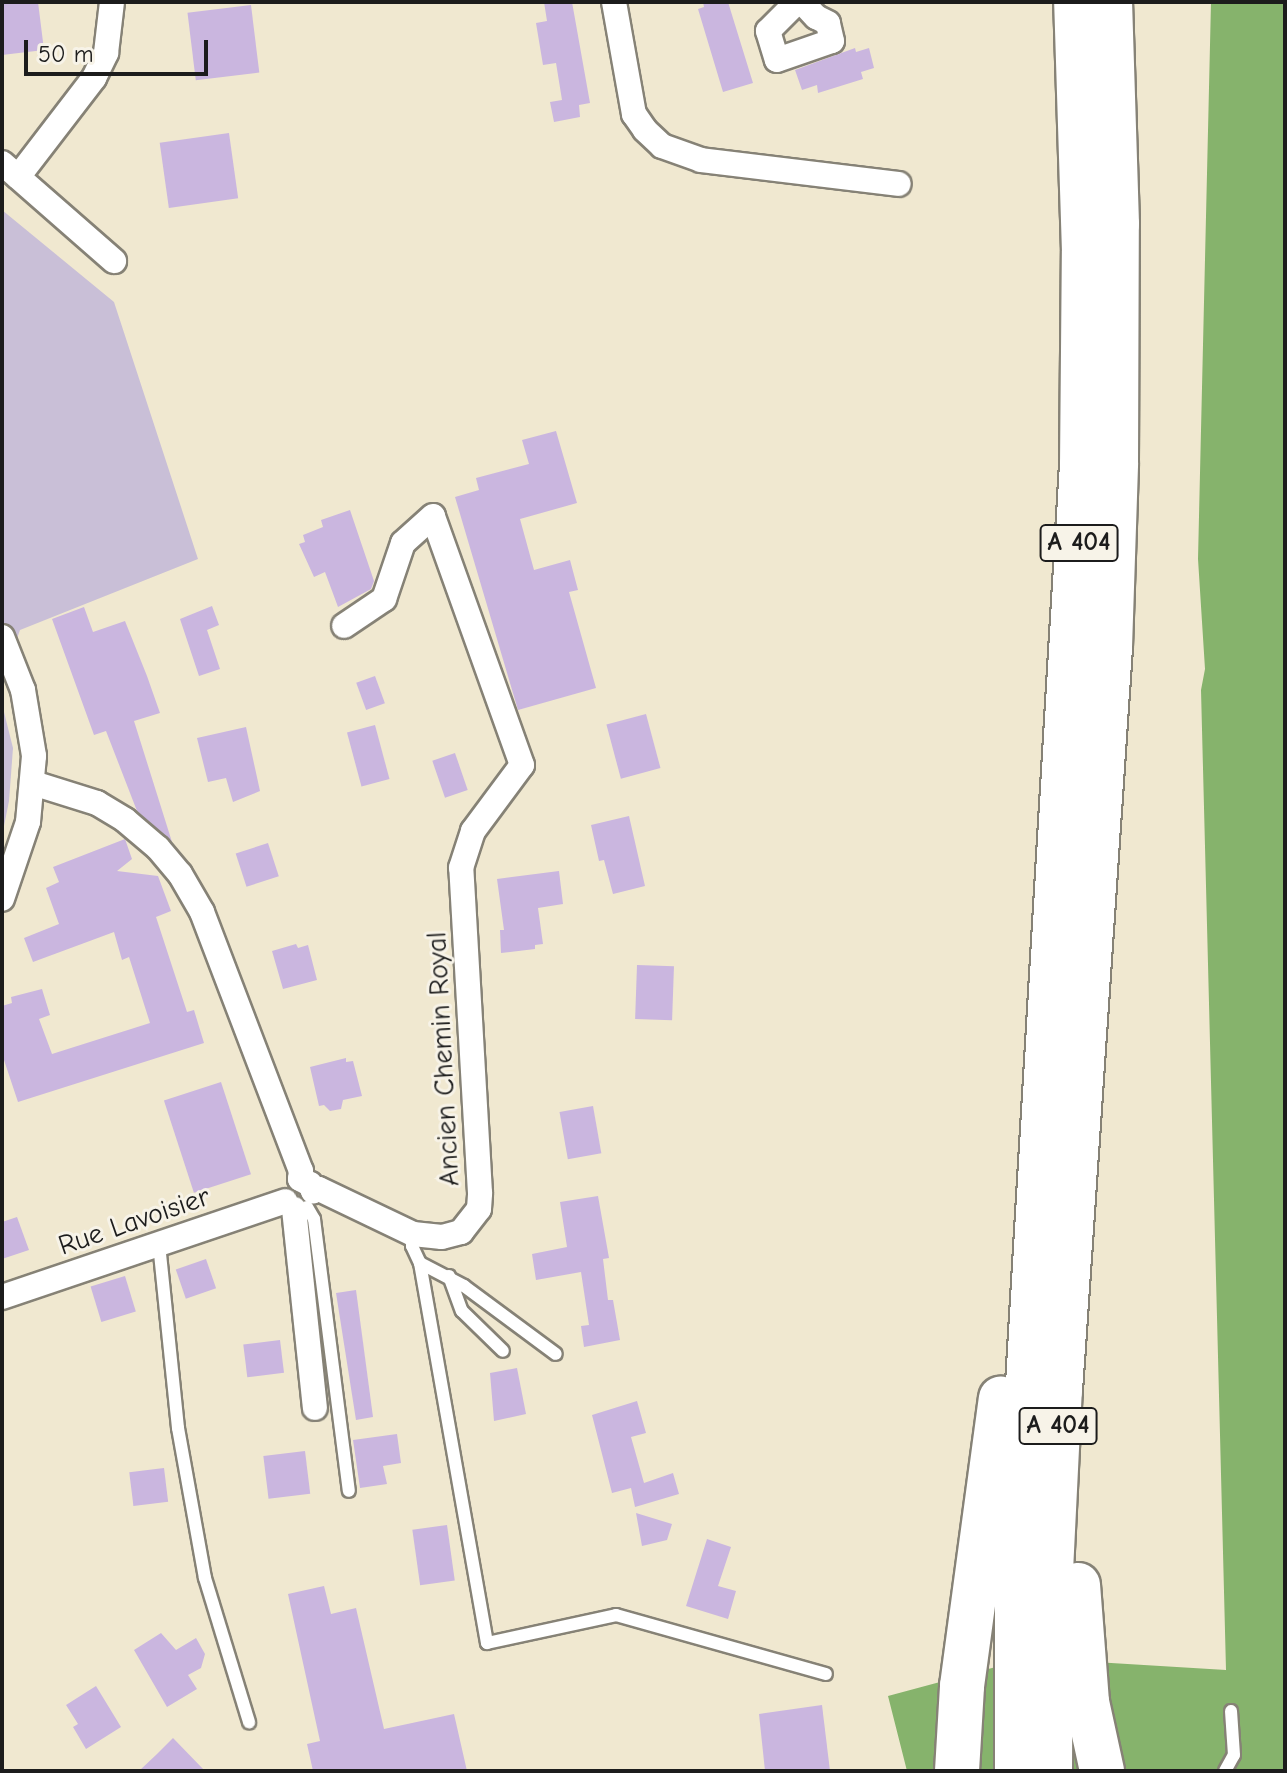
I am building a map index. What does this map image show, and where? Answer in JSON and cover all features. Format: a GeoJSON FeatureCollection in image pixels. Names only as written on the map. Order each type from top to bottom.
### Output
{"type":"FeatureCollection","features":[{"type":"Feature","properties":{"kind":"highway","name":"A 404"},"geometry":{"type":"LineString","coordinates":[[1050,1771],[1052,1556],[1082,466],[1084,252],[1076,2]]}},
{"type":"Feature","properties":{"kind":"highway","name":"A 404"},"geometry":{"type":"LineString","coordinates":[[1017,1771],[1017,1572],[1110,647],[1118,253],[1110,2]]}},
{"type":"Feature","properties":{"kind":"highway"},"geometry":{"type":"LineString","coordinates":[[957,1771],[962,1686],[976,1570],[1064,1083]]}},
{"type":"Feature","properties":{"kind":"highway"},"geometry":{"type":"LineString","coordinates":[[1064,1083],[1078,1579],[1087,1702],[1102,1771]]}},
{"type":"Feature","properties":{"kind":"street"},"geometry":{"type":"LineString","coordinates":[[112,2],[106,53],[94,78],[10,170],[114,261]]}},
{"type":"Feature","properties":{"kind":"street"},"geometry":{"type":"LineString","coordinates":[[614,2],[634,114],[662,146],[701,160],[899,184]]}},
{"type":"Feature","properties":{"kind":"street","name":"Ancien Chemin Royal"},"geometry":{"type":"LineString","coordinates":[[300,1197],[319,1189],[413,1234],[442,1237],[461,1232],[479,1209],[461,868],[473,831],[522,765],[433,516],[403,543],[384,599],[344,626]]}},
{"type":"Feature","properties":{"kind":"street"},"geometry":{"type":"LineString","coordinates":[[2,637],[23,690],[30,725],[33,783],[22,846],[2,899]]}},
{"type":"Feature","properties":{"kind":"street"},"geometry":{"type":"LineString","coordinates":[[33,783],[87,799],[125,820],[158,848],[180,874],[202,912],[301,1171],[300,1197],[315,1408]]}},
{"type":"Feature","properties":{"kind":"street","name":"Rue Lavoisier"},"geometry":{"type":"LineString","coordinates":[[2,1297],[300,1197]]}},
{"type":"Feature","properties":{"kind":"lane"},"geometry":{"type":"LineString","coordinates":[[300,1197],[314,1219],[349,1491]]}},
{"type":"Feature","properties":{"kind":"lane"},"geometry":{"type":"LineString","coordinates":[[413,1234],[412,1246],[420,1263],[487,1643],[616,1615],[826,1674]]}},
{"type":"Feature","properties":{"kind":"lane"},"geometry":{"type":"LineString","coordinates":[[159,1244],[178,1428],[205,1578],[249,1722]]}},
{"type":"Feature","properties":{"kind":"lane"},"geometry":{"type":"LineString","coordinates":[[420,1263],[449,1276],[556,1354]]}},
{"type":"Feature","properties":{"kind":"lane"},"geometry":{"type":"LineString","coordinates":[[449,1276],[462,1311],[503,1351]]}},
{"type":"Feature","properties":{"kind":"lane"},"geometry":{"type":"LineString","coordinates":[[1225,1771],[1234,1755],[1231,1711]]}},
{"type":"Feature","properties":{"kind":"shaded area"},"geometry":{"type":"Polygon","coordinates":[[[2,210],[114,302],[198,559],[20,630],[2,681],[2,210]]]}},
{"type":"Feature","properties":{"kind":"shaded area"},"geometry":{"type":"Polygon","coordinates":[[[2,704],[13,748],[9,801],[2,836],[2,704]]]}},
{"type":"Feature","properties":{"kind":"green space"},"geometry":{"type":"Polygon","coordinates":[[[1211,2],[1285,2],[1285,1771],[907,1771],[888,1696],[1029,1658],[1226,1670],[1201,690],[1205,669],[1198,559],[1211,2]]]}},
{"type":"Feature","properties":{"kind":"building"},"geometry":{"type":"Polygon","coordinates":[[[2,2],[38,2],[44,50],[2,55],[2,2]]]}},
{"type":"Feature","properties":{"kind":"building"},"geometry":{"type":"Polygon","coordinates":[[[544,2],[572,2],[590,103],[579,105],[580,117],[554,122],[550,102],[562,100],[556,63],[543,65],[536,23],[547,21],[544,2]]]}},
{"type":"Feature","properties":{"kind":"building"},"geometry":{"type":"Polygon","coordinates":[[[703,2],[728,2],[753,83],[723,92],[698,9],[704,7],[703,2]]]}},
{"type":"Feature","properties":{"kind":"building"},"geometry":{"type":"Polygon","coordinates":[[[251,5],[259,72],[196,80],[187,13],[251,5]]]}},
{"type":"Feature","properties":{"kind":"building"},"geometry":{"type":"Polygon","coordinates":[[[855,48],[856,52],[869,48],[874,68],[861,72],[863,79],[818,93],[817,85],[802,90],[795,70],[855,48]]]}},
{"type":"Feature","properties":{"kind":"building"},"geometry":{"type":"Polygon","coordinates":[[[229,133],[238,198],[169,208],[160,143],[229,133]]]}},
{"type":"Feature","properties":{"kind":"building"},"geometry":{"type":"Polygon","coordinates":[[[556,431],[577,503],[520,519],[534,570],[570,560],[578,590],[569,592],[596,688],[518,710],[455,497],[479,490],[476,478],[529,464],[522,440],[556,431]]]}},
{"type":"Feature","properties":{"kind":"building"},"geometry":{"type":"Polygon","coordinates":[[[350,510],[374,581],[371,589],[338,607],[325,572],[314,577],[299,544],[305,542],[303,535],[323,527],[321,520],[350,510]]]}},
{"type":"Feature","properties":{"kind":"building"},"geometry":{"type":"Polygon","coordinates":[[[212,606],[219,625],[207,630],[220,669],[199,676],[180,619],[212,606]]]}},
{"type":"Feature","properties":{"kind":"building"},"geometry":{"type":"Polygon","coordinates":[[[84,607],[93,632],[125,621],[147,676],[160,713],[134,721],[172,842],[137,811],[106,731],[94,735],[52,619],[84,607]]]}},
{"type":"Feature","properties":{"kind":"building"},"geometry":{"type":"Polygon","coordinates":[[[375,676],[385,703],[366,710],[356,683],[375,676]]]}},
{"type":"Feature","properties":{"kind":"building"},"geometry":{"type":"Polygon","coordinates":[[[646,714],[660,768],[621,779],[606,725],[646,714]]]}},
{"type":"Feature","properties":{"kind":"building"},"geometry":{"type":"Polygon","coordinates":[[[375,725],[389,779],[361,787],[347,733],[375,725]]]}},
{"type":"Feature","properties":{"kind":"building"},"geometry":{"type":"Polygon","coordinates":[[[246,727],[260,791],[233,802],[226,778],[208,782],[197,738],[246,727]]]}},
{"type":"Feature","properties":{"kind":"building"},"geometry":{"type":"Polygon","coordinates":[[[455,753],[468,790],[445,798],[432,761],[455,753]]]}},
{"type":"Feature","properties":{"kind":"building"},"geometry":{"type":"Polygon","coordinates":[[[629,816],[645,886],[613,894],[604,860],[599,861],[591,825],[629,816]]]}},
{"type":"Feature","properties":{"kind":"building"},"geometry":{"type":"Polygon","coordinates":[[[125,839],[132,859],[117,871],[158,876],[171,911],[156,917],[187,1012],[194,1010],[204,1043],[18,1102],[2,1054],[2,1006],[12,1003],[11,997],[42,989],[50,1015],[39,1019],[52,1054],[150,1023],[129,957],[122,960],[114,932],[33,962],[24,938],[59,924],[46,888],[59,882],[53,867],[125,839]]]}},
{"type":"Feature","properties":{"kind":"building"},"geometry":{"type":"Polygon","coordinates":[[[268,843],[279,876],[246,887],[236,854],[268,843]]]}},
{"type":"Feature","properties":{"kind":"building"},"geometry":{"type":"Polygon","coordinates":[[[559,871],[563,904],[538,908],[543,944],[535,945],[535,949],[501,953],[500,930],[504,930],[497,879],[559,871]]]}},
{"type":"Feature","properties":{"kind":"building"},"geometry":{"type":"Polygon","coordinates":[[[296,944],[298,948],[308,945],[317,980],[283,989],[272,951],[296,944]]]}},
{"type":"Feature","properties":{"kind":"building"},"geometry":{"type":"Polygon","coordinates":[[[637,965],[674,966],[672,1020],[635,1019],[637,965]]]}},
{"type":"Feature","properties":{"kind":"building"},"geometry":{"type":"Polygon","coordinates":[[[346,1058],[346,1062],[353,1061],[362,1096],[343,1100],[341,1109],[330,1111],[324,1105],[319,1106],[310,1067],[346,1058]]]}},
{"type":"Feature","properties":{"kind":"building"},"geometry":{"type":"Polygon","coordinates":[[[221,1082],[251,1174],[194,1193],[164,1101],[221,1082]]]}},
{"type":"Feature","properties":{"kind":"building"},"geometry":{"type":"Polygon","coordinates":[[[593,1106],[601,1153],[568,1159],[560,1112],[593,1106]]]}},
{"type":"Feature","properties":{"kind":"building"},"geometry":{"type":"Polygon","coordinates":[[[598,1196],[609,1258],[603,1259],[608,1300],[613,1300],[620,1340],[584,1347],[581,1326],[589,1325],[581,1272],[536,1280],[532,1254],[567,1247],[560,1202],[598,1196]]]}},
{"type":"Feature","properties":{"kind":"building"},"geometry":{"type":"Polygon","coordinates":[[[17,1217],[29,1250],[2,1259],[2,1222],[17,1217]]]}},
{"type":"Feature","properties":{"kind":"building"},"geometry":{"type":"Polygon","coordinates":[[[206,1259],[216,1288],[186,1299],[176,1269],[206,1259]]]}},
{"type":"Feature","properties":{"kind":"building"},"geometry":{"type":"Polygon","coordinates":[[[125,1276],[136,1311],[101,1322],[91,1287],[125,1276]]]}},
{"type":"Feature","properties":{"kind":"building"},"geometry":{"type":"Polygon","coordinates":[[[356,1290],[373,1417],[356,1420],[336,1293],[356,1290]]]}},
{"type":"Feature","properties":{"kind":"building"},"geometry":{"type":"Polygon","coordinates":[[[280,1340],[284,1373],[247,1377],[243,1345],[280,1340]]]}},
{"type":"Feature","properties":{"kind":"building"},"geometry":{"type":"Polygon","coordinates":[[[517,1368],[526,1414],[494,1421],[490,1373],[517,1368]]]}},
{"type":"Feature","properties":{"kind":"building"},"geometry":{"type":"Polygon","coordinates":[[[637,1401],[646,1433],[631,1437],[644,1483],[673,1473],[679,1494],[635,1507],[631,1488],[612,1493],[592,1415],[637,1401]]]}},
{"type":"Feature","properties":{"kind":"building"},"geometry":{"type":"Polygon","coordinates":[[[397,1434],[401,1463],[383,1466],[387,1484],[360,1488],[353,1440],[397,1434]]]}},
{"type":"Feature","properties":{"kind":"building"},"geometry":{"type":"Polygon","coordinates":[[[305,1451],[310,1494],[269,1499],[263,1456],[305,1451]]]}},
{"type":"Feature","properties":{"kind":"building"},"geometry":{"type":"Polygon","coordinates":[[[164,1468],[168,1502],[133,1506],[129,1472],[164,1468]]]}},
{"type":"Feature","properties":{"kind":"building"},"geometry":{"type":"Polygon","coordinates":[[[636,1513],[672,1524],[667,1540],[642,1546],[636,1513]]]}},
{"type":"Feature","properties":{"kind":"building"},"geometry":{"type":"Polygon","coordinates":[[[447,1525],[455,1580],[420,1585],[412,1530],[447,1525]]]}},
{"type":"Feature","properties":{"kind":"building"},"geometry":{"type":"Polygon","coordinates":[[[707,1539],[731,1547],[718,1586],[736,1591],[728,1619],[686,1606],[707,1539]]]}},
{"type":"Feature","properties":{"kind":"building"},"geometry":{"type":"Polygon","coordinates":[[[324,1586],[331,1614],[356,1608],[384,1729],[454,1714],[467,1771],[313,1771],[307,1744],[320,1741],[288,1594],[324,1586]]]}},
{"type":"Feature","properties":{"kind":"building"},"geometry":{"type":"Polygon","coordinates":[[[161,1633],[176,1650],[196,1638],[205,1654],[201,1668],[188,1675],[197,1689],[167,1707],[134,1650],[161,1633]]]}},
{"type":"Feature","properties":{"kind":"building"},"geometry":{"type":"Polygon","coordinates":[[[96,1686],[121,1727],[86,1749],[73,1727],[78,1724],[66,1705],[96,1686]]]}},
{"type":"Feature","properties":{"kind":"building"},"geometry":{"type":"Polygon","coordinates":[[[822,1705],[830,1771],[765,1771],[759,1714],[822,1705]]]}},
{"type":"Feature","properties":{"kind":"building"},"geometry":{"type":"Polygon","coordinates":[[[173,1738],[205,1771],[139,1771],[157,1754],[173,1738]]]}}]}
